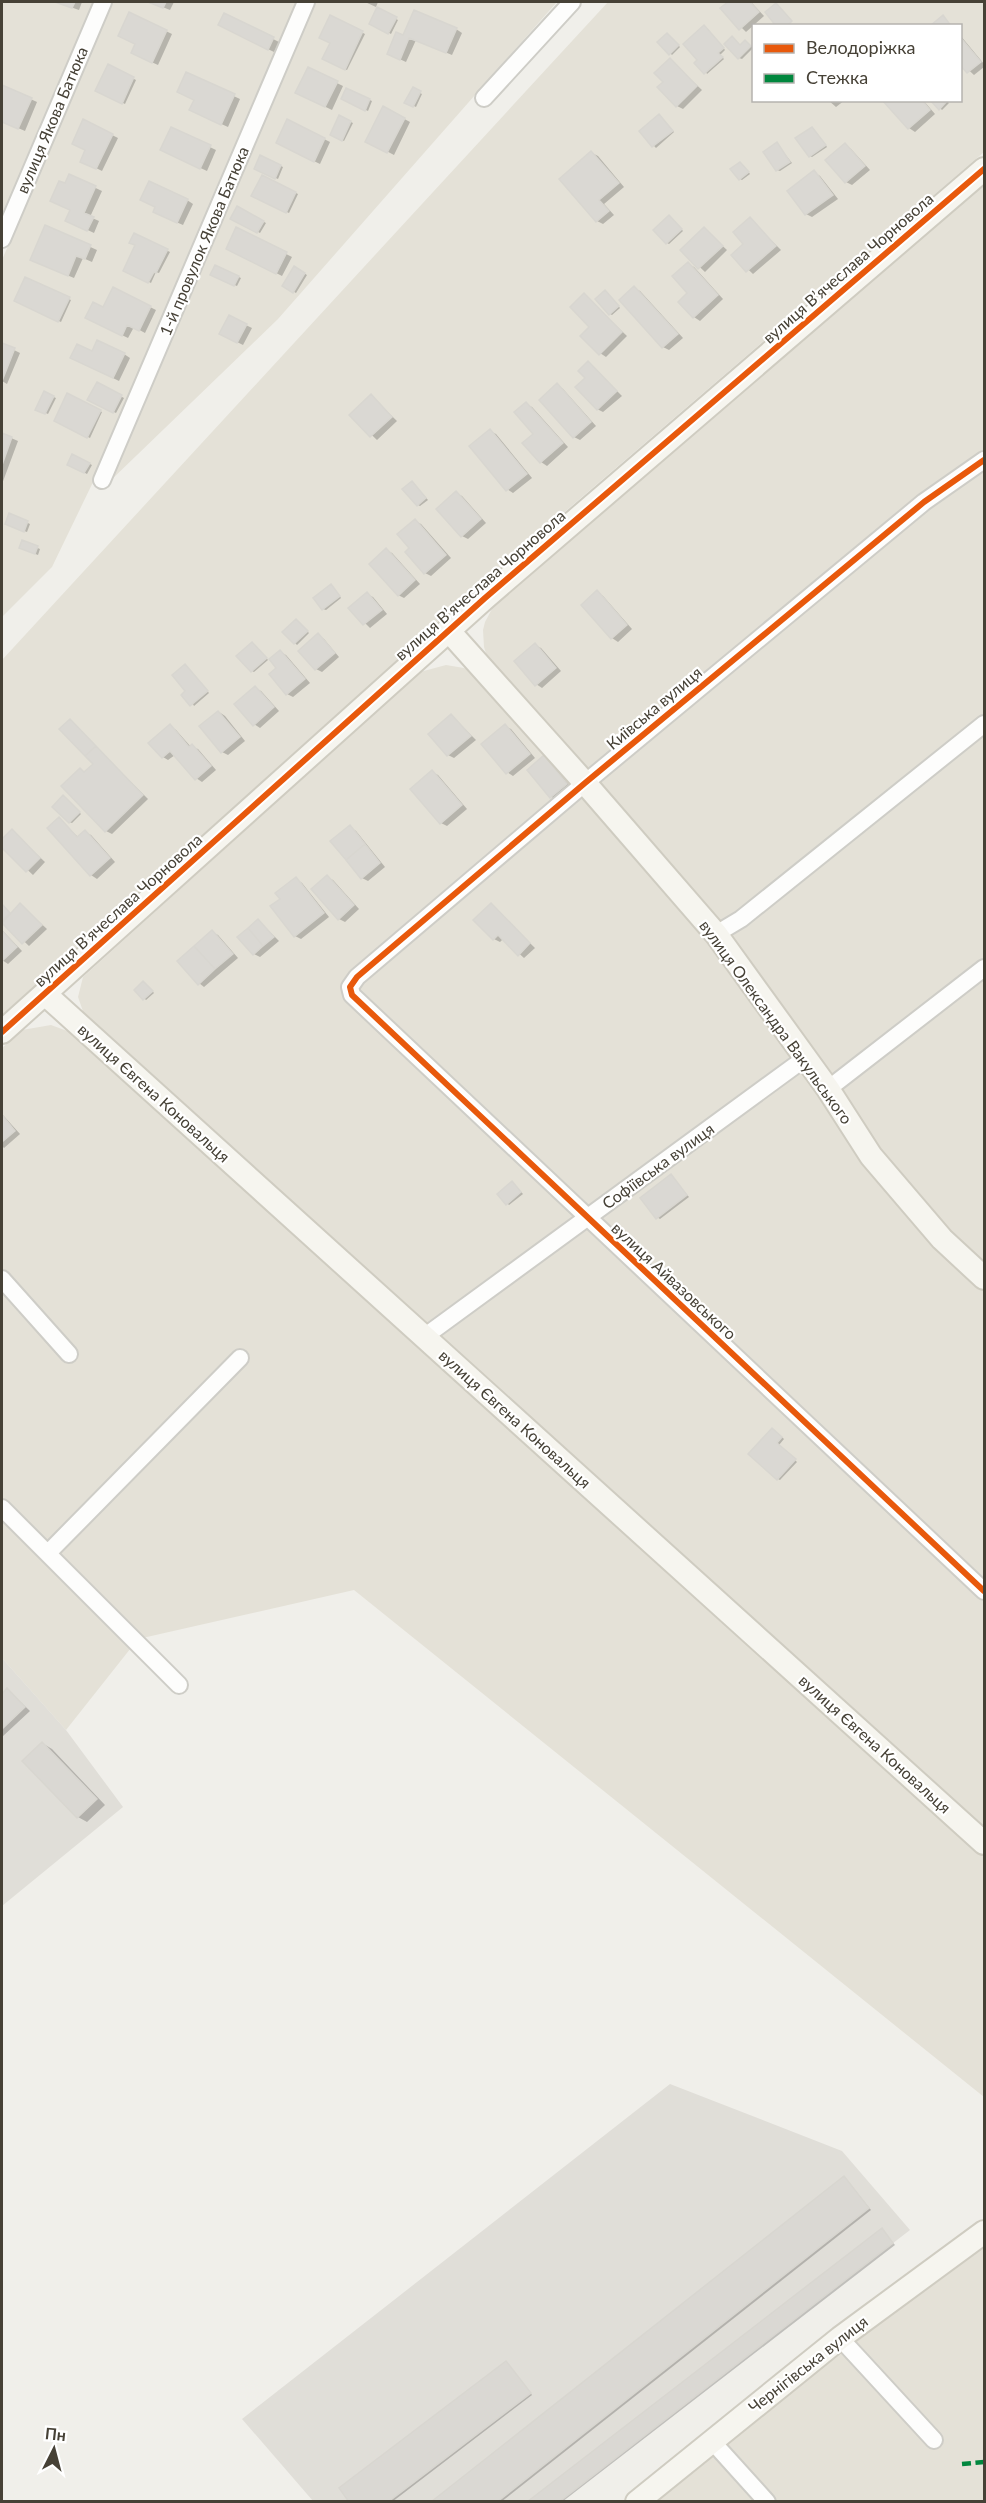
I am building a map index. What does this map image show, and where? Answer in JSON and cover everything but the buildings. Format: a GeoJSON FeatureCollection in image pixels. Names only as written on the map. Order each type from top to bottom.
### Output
{"type":"FeatureCollection","features":[{"type":"Feature","properties":{"kind":"street","name":"вулиця Якова Батюка"},"geometry":{"type":"LineString","coordinates":[[2,239],[103,2]]}},
{"type":"Feature","properties":{"kind":"street","name":"1-й провулок Якова Батюка"},"geometry":{"type":"LineString","coordinates":[[102,480],[306,2]]}},
{"type":"Feature","properties":{"kind":"street"},"geometry":{"type":"LineString","coordinates":[[484,98],[572,2]]}},
{"type":"Feature","properties":{"kind":"street","name":"вулиця Вʼячеслава Чорновола"},"geometry":{"type":"LineString","coordinates":[[2,1032],[448,630],[984,169]]}},
{"type":"Feature","properties":{"kind":"street","name":"Київська вулиця"},"geometry":{"type":"LineString","coordinates":[[350,987],[357,977],[585,783],[924,501],[984,460]]}},
{"type":"Feature","properties":{"kind":"street","name":"вулиця Олександра Вакульського"},"geometry":{"type":"LineString","coordinates":[[448,630],[716,934],[804,1059],[828,1089],[871,1156],[942,1239],[984,1278]]}},
{"type":"Feature","properties":{"kind":"street"},"geometry":{"type":"LineString","coordinates":[[716,934],[741,920],[984,724]]}},
{"type":"Feature","properties":{"kind":"street"},"geometry":{"type":"LineString","coordinates":[[828,1089],[984,968]]}},
{"type":"Feature","properties":{"kind":"street","name":"вулиця Айвазовського"},"geometry":{"type":"LineString","coordinates":[[350,987],[352,995],[586,1218],[984,1591]]}},
{"type":"Feature","properties":{"kind":"street","name":"вулиця Євгена Коновальця"},"geometry":{"type":"LineString","coordinates":[[45,994],[984,1843]]}},
{"type":"Feature","properties":{"kind":"street","name":"Софіївська вулиця"},"geometry":{"type":"LineString","coordinates":[[424,1337],[804,1059]]}},
{"type":"Feature","properties":{"kind":"street"},"geometry":{"type":"LineString","coordinates":[[2,1279],[69,1354]]}},
{"type":"Feature","properties":{"kind":"street"},"geometry":{"type":"LineString","coordinates":[[48,1553],[240,1358]]}},
{"type":"Feature","properties":{"kind":"street"},"geometry":{"type":"LineString","coordinates":[[2,1508],[179,1685]]}},
{"type":"Feature","properties":{"kind":"street","name":"Чернігівська вулиця"},"geometry":{"type":"LineString","coordinates":[[637,2502],[840,2338],[984,2232]]}},
{"type":"Feature","properties":{"kind":"street"},"geometry":{"type":"LineString","coordinates":[[840,2338],[934,2439]]}},
{"type":"Feature","properties":{"kind":"street"},"geometry":{"type":"LineString","coordinates":[[711,2440],[767,2502]]}},
{"type":"Feature","properties":{"kind":"shaded area"},"geometry":{"type":"Polygon","coordinates":[[[2,2],[95,2],[2,218],[2,2]]]}},
{"type":"Feature","properties":{"kind":"shaded area"},"geometry":{"type":"Polygon","coordinates":[[[111,2],[298,2],[95,478],[52,567],[2,617],[2,260],[111,2]]]}},
{"type":"Feature","properties":{"kind":"shaded area"},"geometry":{"type":"Polygon","coordinates":[[[313,2],[556,3],[278,319],[108,483],[313,2]]]}},
{"type":"Feature","properties":{"kind":"shaded area"},"geometry":{"type":"Polygon","coordinates":[[[608,2],[984,2],[984,152],[476,588],[246,798],[2,1015],[2,660],[608,2]]]}},
{"type":"Feature","properties":{"kind":"shaded area"},"geometry":{"type":"Polygon","coordinates":[[[984,185],[984,1832],[85,1017],[78,997],[83,977],[420,672],[446,665],[464,668],[474,673],[489,663],[484,647],[483,630],[493,607],[984,185]]]}},
{"type":"Feature","properties":{"kind":"shaded area"},"geometry":{"type":"Polygon","coordinates":[[[51,1025],[78,1035],[984,1855],[984,2097],[354,1590],[138,1639],[66,1730],[2,1658],[2,1048],[22,1030],[51,1025]]]}},
{"type":"Feature","properties":{"kind":"shaded area"},"geometry":{"type":"Polygon","coordinates":[[[2,1658],[66,1730],[123,1807],[2,1906],[2,1658]]]}},
{"type":"Feature","properties":{"kind":"shaded area"},"geometry":{"type":"Polygon","coordinates":[[[670,2084],[842,2151],[910,2230],[559,2501],[313,2501],[242,2419],[670,2084]]]}},
{"type":"Feature","properties":{"kind":"shaded area"},"geometry":{"type":"Polygon","coordinates":[[[984,2241],[984,2501],[648,2502],[716,2446],[841,2354],[984,2241]]]}},
{"type":"Feature","properties":{"kind":"marked path"},"geometry":{"type":"LineString","coordinates":[[962,2464],[984,2462]]}},
{"type":"Feature","properties":{"kind":"cycle path"},"geometry":{"type":"LineString","coordinates":[[2,1032],[485,598],[984,169]]}},
{"type":"Feature","properties":{"kind":"cycle path"},"geometry":{"type":"LineString","coordinates":[[984,460],[924,502],[585,783],[357,977],[350,987],[352,995],[984,1591]]}}]}
